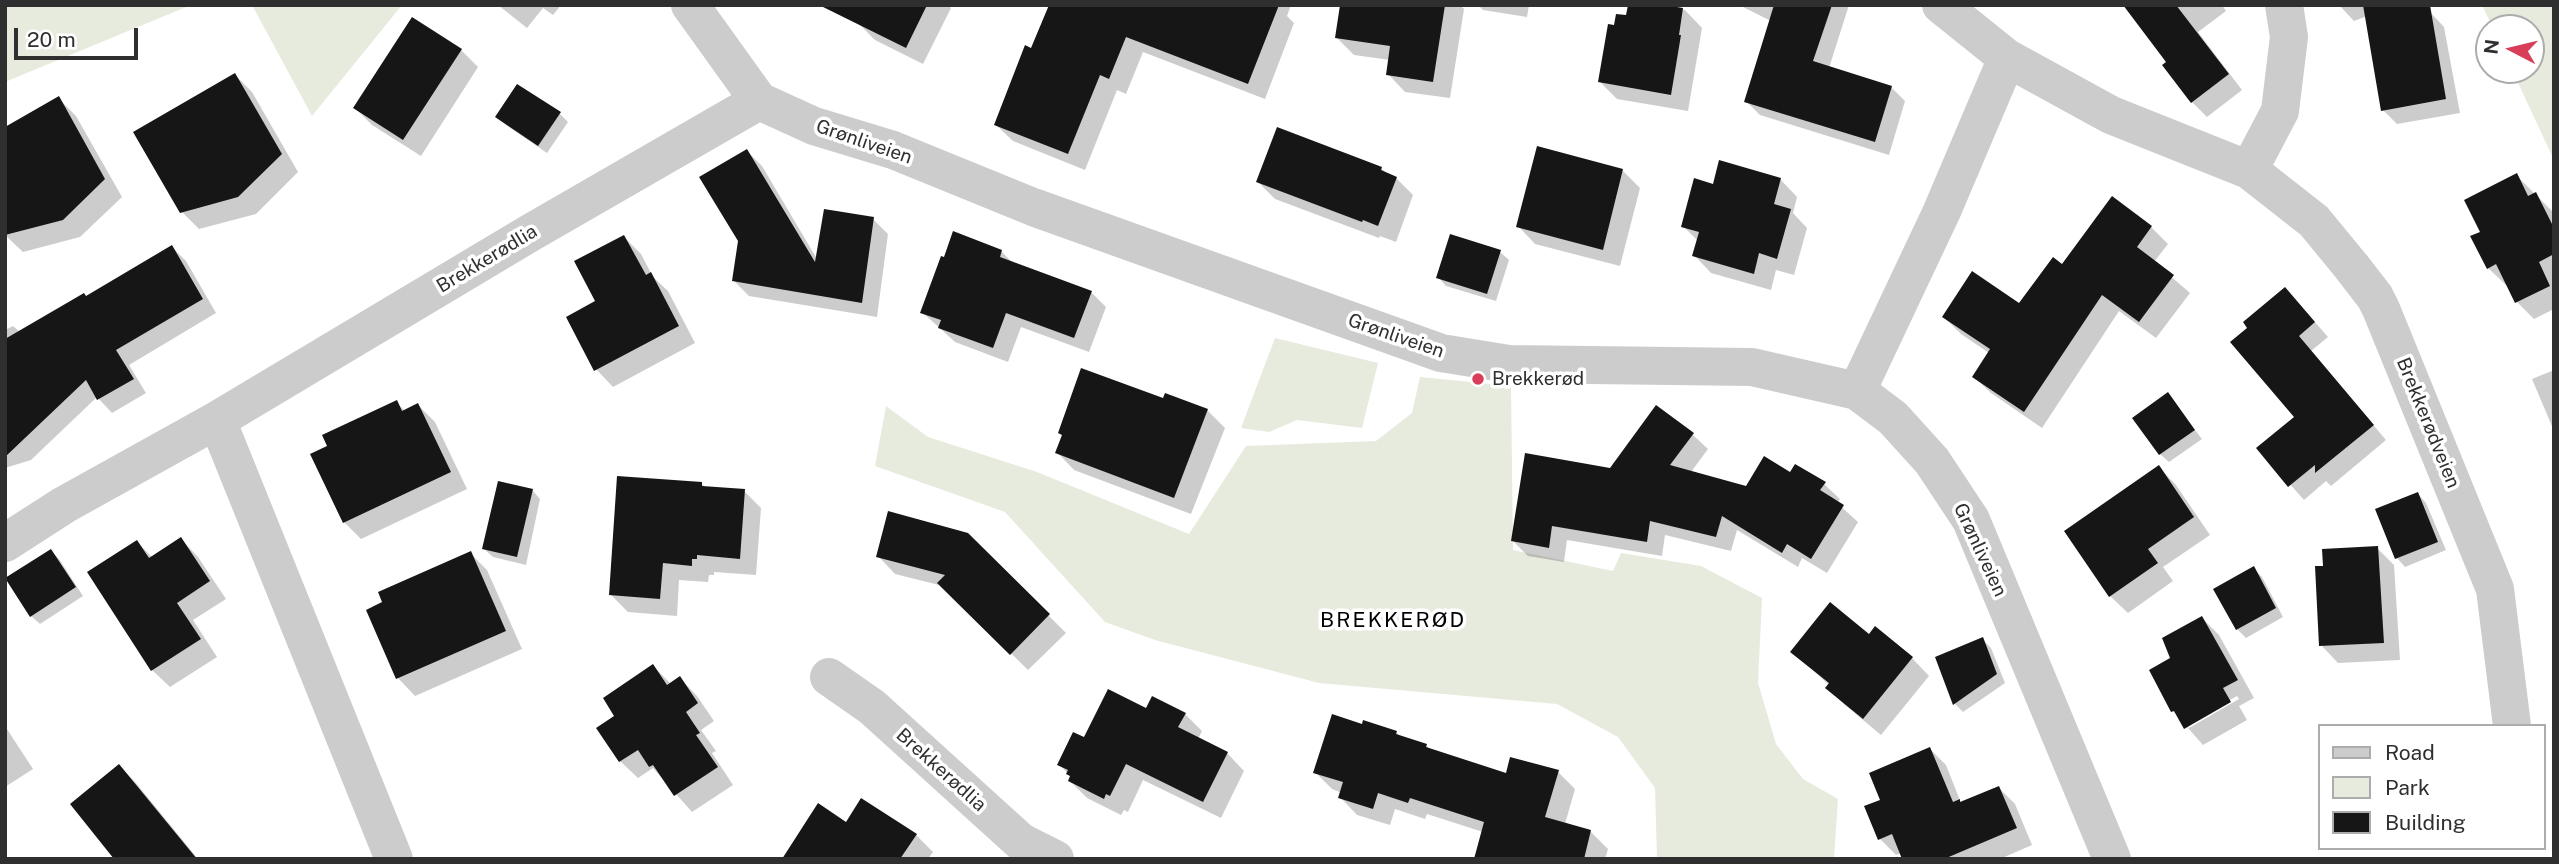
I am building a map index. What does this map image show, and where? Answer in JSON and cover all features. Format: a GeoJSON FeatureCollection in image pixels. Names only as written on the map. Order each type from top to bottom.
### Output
{"type":"FeatureCollection","features":[{"type":"Feature","properties":{"kind":"street","name":"Grønliveien"},"geometry":{"type":"LineString","coordinates":[[690,5],[759,101],[814,126],[893,150],[1033,207],[1441,353],[1509,364],[1752,367],[1857,391],[1893,418],[1932,461],[1971,520],[2112,859]]}},
{"type":"Feature","properties":{"kind":"street","name":"Brekkerødveien"},"geometry":{"type":"LineString","coordinates":[[1941,5],[2007,58],[2111,115],[2249,170],[2314,222],[2375,297],[2495,589],[2512,724]]}},
{"type":"Feature","properties":{"kind":"street"},"geometry":{"type":"LineString","coordinates":[[2249,170],[2280,111],[2289,37],[2284,5]]}},
{"type":"Feature","properties":{"kind":"street"},"geometry":{"type":"LineString","coordinates":[[1857,391],[1942,211],[2007,58]]}},
{"type":"Feature","properties":{"kind":"street","name":"Brekkerødlia"},"geometry":{"type":"LineString","coordinates":[[5,544],[64,505],[217,420],[530,233],[759,101]]}},
{"type":"Feature","properties":{"kind":"street"},"geometry":{"type":"LineString","coordinates":[[217,420],[394,859]]}},
{"type":"Feature","properties":{"kind":"street","name":"Brekkerødlia"},"geometry":{"type":"LineString","coordinates":[[829,677],[872,708],[1021,842],[1055,859]]}},
{"type":"Feature","properties":{"kind":"green space"},"geometry":{"type":"Polygon","coordinates":[[[5,5],[191,5],[5,82],[5,5]]]}},
{"type":"Feature","properties":{"kind":"green space"},"geometry":{"type":"Polygon","coordinates":[[[252,5],[402,5],[312,116],[252,5]]]}},
{"type":"Feature","properties":{"kind":"green space"},"geometry":{"type":"Polygon","coordinates":[[[2482,5],[2554,5],[2554,160],[2519,84],[2545,84],[2545,14],[2486,14],[2482,5]]]}},
{"type":"Feature","properties":{"kind":"green space"},"geometry":{"type":"Polygon","coordinates":[[[1275,338],[1378,363],[1362,428],[1297,420],[1269,432],[1241,428],[1275,338]]]}},
{"type":"Feature","properties":{"kind":"green space"},"geometry":{"type":"Polygon","coordinates":[[[1420,377],[1511,386],[1513,550],[1613,571],[1621,553],[1701,566],[1762,598],[1758,683],[1776,744],[1803,779],[1838,799],[1834,859],[1657,859],[1655,788],[1618,737],[1557,704],[1319,683],[1155,640],[1105,622],[1005,512],[875,466],[886,406],[928,437],[1037,472],[1189,534],[1246,446],[1376,441],[1412,413],[1420,377]]]}},
{"type":"Feature","properties":{"kind":"building"},"geometry":{"type":"Polygon","coordinates":[[[819,5],[927,5],[906,48],[819,5]]]}},
{"type":"Feature","properties":{"kind":"building"},"geometry":{"type":"Polygon","coordinates":[[[1049,5],[1279,5],[1248,84],[1126,37],[1109,79],[1100,75],[1068,154],[994,125],[1025,45],[1031,48],[1049,5]]]}},
{"type":"Feature","properties":{"kind":"building"},"geometry":{"type":"Polygon","coordinates":[[[1340,5],[1445,5],[1433,82],[1386,75],[1390,46],[1335,38],[1340,5]]]}},
{"type":"Feature","properties":{"kind":"building"},"geometry":{"type":"Polygon","coordinates":[[[1628,5],[1683,8],[1671,95],[1598,82],[1608,24],[1614,25],[1616,14],[1626,15],[1628,5]]]}},
{"type":"Feature","properties":{"kind":"building"},"geometry":{"type":"Polygon","coordinates":[[[1774,5],[1832,5],[1813,61],[1892,86],[1875,142],[1744,102],[1774,5]]]}},
{"type":"Feature","properties":{"kind":"building"},"geometry":{"type":"Polygon","coordinates":[[[2123,5],[2176,5],[2229,74],[2191,103],[2162,65],[2166,62],[2123,5]]]}},
{"type":"Feature","properties":{"kind":"building"},"geometry":{"type":"Polygon","coordinates":[[[2363,5],[2430,5],[2446,99],[2381,111],[2363,5]]]}},
{"type":"Feature","properties":{"kind":"building"},"geometry":{"type":"Polygon","coordinates":[[[412,17],[462,49],[403,140],[353,108],[412,17]]]}},
{"type":"Feature","properties":{"kind":"building"},"geometry":{"type":"Polygon","coordinates":[[[235,73],[282,154],[238,197],[180,213],[133,132],[235,73]]]}},
{"type":"Feature","properties":{"kind":"building"},"geometry":{"type":"Polygon","coordinates":[[[517,84],[561,112],[538,146],[495,117],[517,84]]]}},
{"type":"Feature","properties":{"kind":"building"},"geometry":{"type":"Polygon","coordinates":[[[59,96],[105,179],[63,220],[5,235],[5,127],[59,96]]]}},
{"type":"Feature","properties":{"kind":"building"},"geometry":{"type":"Polygon","coordinates":[[[1277,127],[1382,167],[1381,170],[1397,177],[1378,226],[1256,182],[1277,127]]]}},
{"type":"Feature","properties":{"kind":"building"},"geometry":{"type":"Polygon","coordinates":[[[1537,146],[1623,169],[1603,250],[1516,227],[1537,146]]]}},
{"type":"Feature","properties":{"kind":"building"},"geometry":{"type":"Polygon","coordinates":[[[747,149],[815,262],[824,209],[874,217],[862,303],[732,281],[738,241],[699,177],[747,149]]]}},
{"type":"Feature","properties":{"kind":"building"},"geometry":{"type":"Polygon","coordinates":[[[1719,160],[1781,178],[1774,204],[1791,209],[1777,259],[1759,253],[1754,274],[1692,256],[1699,232],[1681,227],[1694,178],[1713,184],[1719,160]]]}},
{"type":"Feature","properties":{"kind":"building"},"geometry":{"type":"Polygon","coordinates":[[[2517,173],[2528,196],[2536,192],[2554,228],[2554,254],[2539,262],[2550,286],[2515,303],[2496,264],[2487,269],[2470,236],[2480,232],[2464,200],[2517,173]]]}},
{"type":"Feature","properties":{"kind":"building"},"geometry":{"type":"Polygon","coordinates":[[[2112,196],[2152,226],[2137,247],[2174,275],[2139,322],[2102,295],[2024,412],[1972,377],[1990,349],[1942,317],[1972,271],[2019,303],[2053,257],[2062,264],[2112,196]]]}},
{"type":"Feature","properties":{"kind":"building"},"geometry":{"type":"Polygon","coordinates":[[[953,231],[1002,250],[1000,257],[1092,291],[1074,338],[1006,313],[993,348],[938,328],[941,320],[920,313],[953,231]]]}},
{"type":"Feature","properties":{"kind":"building"},"geometry":{"type":"Polygon","coordinates":[[[1450,234],[1501,250],[1487,294],[1436,278],[1450,234]]]}},
{"type":"Feature","properties":{"kind":"building"},"geometry":{"type":"Polygon","coordinates":[[[624,235],[646,275],[651,272],[679,326],[594,371],[566,317],[595,301],[574,261],[624,235]]]}},
{"type":"Feature","properties":{"kind":"building"},"geometry":{"type":"Polygon","coordinates":[[[172,245],[203,299],[116,350],[134,379],[97,400],[86,380],[5,457],[5,339],[84,293],[86,296],[172,245]]]}},
{"type":"Feature","properties":{"kind":"building"},"geometry":{"type":"Polygon","coordinates":[[[2285,287],[2315,322],[2299,336],[2374,425],[2315,473],[2315,465],[2288,487],[2256,448],[2294,417],[2230,342],[2247,328],[2243,322],[2285,287]]]}},
{"type":"Feature","properties":{"kind":"building"},"geometry":{"type":"Polygon","coordinates":[[[1081,368],[1163,398],[1165,393],[1208,409],[1174,498],[1055,453],[1062,435],[1058,433],[1081,368]]]}},
{"type":"Feature","properties":{"kind":"building"},"geometry":{"type":"Polygon","coordinates":[[[2168,392],[2195,430],[2159,455],[2132,418],[2168,392]]]}},
{"type":"Feature","properties":{"kind":"building"},"geometry":{"type":"Polygon","coordinates":[[[397,400],[402,411],[418,403],[451,472],[343,523],[310,454],[327,446],[322,435],[397,400]]]}},
{"type":"Feature","properties":{"kind":"building"},"geometry":{"type":"Polygon","coordinates":[[[1656,405],[1694,433],[1670,465],[1746,486],[1764,456],[1790,472],[1795,464],[1826,482],[1820,490],[1844,505],[1811,559],[1787,544],[1782,553],[1722,516],[1716,537],[1650,521],[1647,542],[1552,526],[1549,548],[1511,541],[1525,453],[1610,468],[1656,405]]]}},
{"type":"Feature","properties":{"kind":"building"},"geometry":{"type":"Polygon","coordinates":[[[2159,465],[2194,517],[2148,549],[2158,563],[2109,597],[2064,531],[2159,465]]]}},
{"type":"Feature","properties":{"kind":"building"},"geometry":{"type":"Polygon","coordinates":[[[617,476],[702,482],[702,486],[745,489],[740,559],[697,555],[697,559],[692,559],[692,566],[663,563],[660,599],[609,595],[617,476]]]}},
{"type":"Feature","properties":{"kind":"building"},"geometry":{"type":"Polygon","coordinates":[[[498,481],[533,489],[517,557],[482,549],[498,481]]]}},
{"type":"Feature","properties":{"kind":"building"},"geometry":{"type":"Polygon","coordinates":[[[2418,492],[2438,542],[2395,559],[2375,509],[2418,492]]]}},
{"type":"Feature","properties":{"kind":"building"},"geometry":{"type":"Polygon","coordinates":[[[888,511],[968,533],[1050,614],[1010,655],[937,583],[945,575],[876,557],[888,511]]]}},
{"type":"Feature","properties":{"kind":"building"},"geometry":{"type":"Polygon","coordinates":[[[181,537],[210,581],[177,603],[201,639],[151,671],[87,572],[137,540],[149,558],[181,537]]]}},
{"type":"Feature","properties":{"kind":"building"},"geometry":{"type":"Polygon","coordinates":[[[2378,546],[2384,643],[2319,646],[2315,566],[2323,566],[2322,549],[2378,546]]]}},
{"type":"Feature","properties":{"kind":"building"},"geometry":{"type":"Polygon","coordinates":[[[51,549],[76,587],[30,617],[5,578],[51,549]]]}},
{"type":"Feature","properties":{"kind":"building"},"geometry":{"type":"Polygon","coordinates":[[[471,551],[506,631],[396,679],[366,610],[382,602],[378,592],[471,551]]]}},
{"type":"Feature","properties":{"kind":"building"},"geometry":{"type":"Polygon","coordinates":[[[2254,566],[2276,608],[2236,630],[2213,589],[2254,566]]]}},
{"type":"Feature","properties":{"kind":"building"},"geometry":{"type":"Polygon","coordinates":[[[1830,602],[1869,634],[1875,626],[1913,657],[1863,719],[1825,688],[1829,683],[1790,652],[1830,602]]]}},
{"type":"Feature","properties":{"kind":"building"},"geometry":{"type":"Polygon","coordinates":[[[2202,616],[2238,680],[2223,688],[2231,702],[2184,729],[2174,711],[2171,712],[2149,670],[2170,658],[2162,638],[2202,616]]]}},
{"type":"Feature","properties":{"kind":"building"},"geometry":{"type":"Polygon","coordinates":[[[1983,637],[1997,674],[1953,705],[1935,657],[1983,637]]]}},
{"type":"Feature","properties":{"kind":"building"},"geometry":{"type":"Polygon","coordinates":[[[653,664],[667,685],[680,676],[698,703],[686,712],[700,733],[696,735],[718,767],[674,796],[653,765],[649,767],[638,750],[619,762],[596,728],[614,716],[603,698],[653,664]]]}},
{"type":"Feature","properties":{"kind":"building"},"geometry":{"type":"Polygon","coordinates":[[[1108,689],[1146,708],[1152,696],[1186,713],[1178,727],[1228,752],[1203,802],[1126,764],[1110,796],[1106,794],[1104,799],[1068,781],[1068,770],[1057,765],[1073,732],[1084,737],[1108,689]]]}},
{"type":"Feature","properties":{"kind":"building"},"geometry":{"type":"Polygon","coordinates":[[[1332,714],[1397,731],[1396,734],[1427,744],[1426,747],[1506,773],[1510,757],[1559,770],[1545,817],[1591,830],[1584,859],[1474,859],[1484,822],[1410,798],[1408,803],[1378,793],[1373,809],[1338,798],[1343,782],[1313,773],[1332,714]]]}},
{"type":"Feature","properties":{"kind":"building"},"geometry":{"type":"Polygon","coordinates":[[[1930,747],[1953,802],[1960,799],[1960,802],[1999,786],[2017,828],[1944,859],[1902,859],[1892,834],[1878,840],[1864,806],[1880,800],[1869,773],[1930,747]]]}},
{"type":"Feature","properties":{"kind":"building"},"geometry":{"type":"Polygon","coordinates":[[[119,764],[197,859],[114,859],[70,804],[119,764]]]}},
{"type":"Feature","properties":{"kind":"building"},"geometry":{"type":"Polygon","coordinates":[[[861,798],[917,834],[900,859],[782,859],[818,803],[846,822],[861,798]]]}},
{"type":"Feature","properties":{"kind":"place","name":"Brekkerød"},"geometry":{"type":"Point","coordinates":[1478,379]}},
{"type":"Feature","properties":{"kind":"district","name":"BREKKERØD"},"geometry":{"type":"Point","coordinates":[1393,621]}}]}
